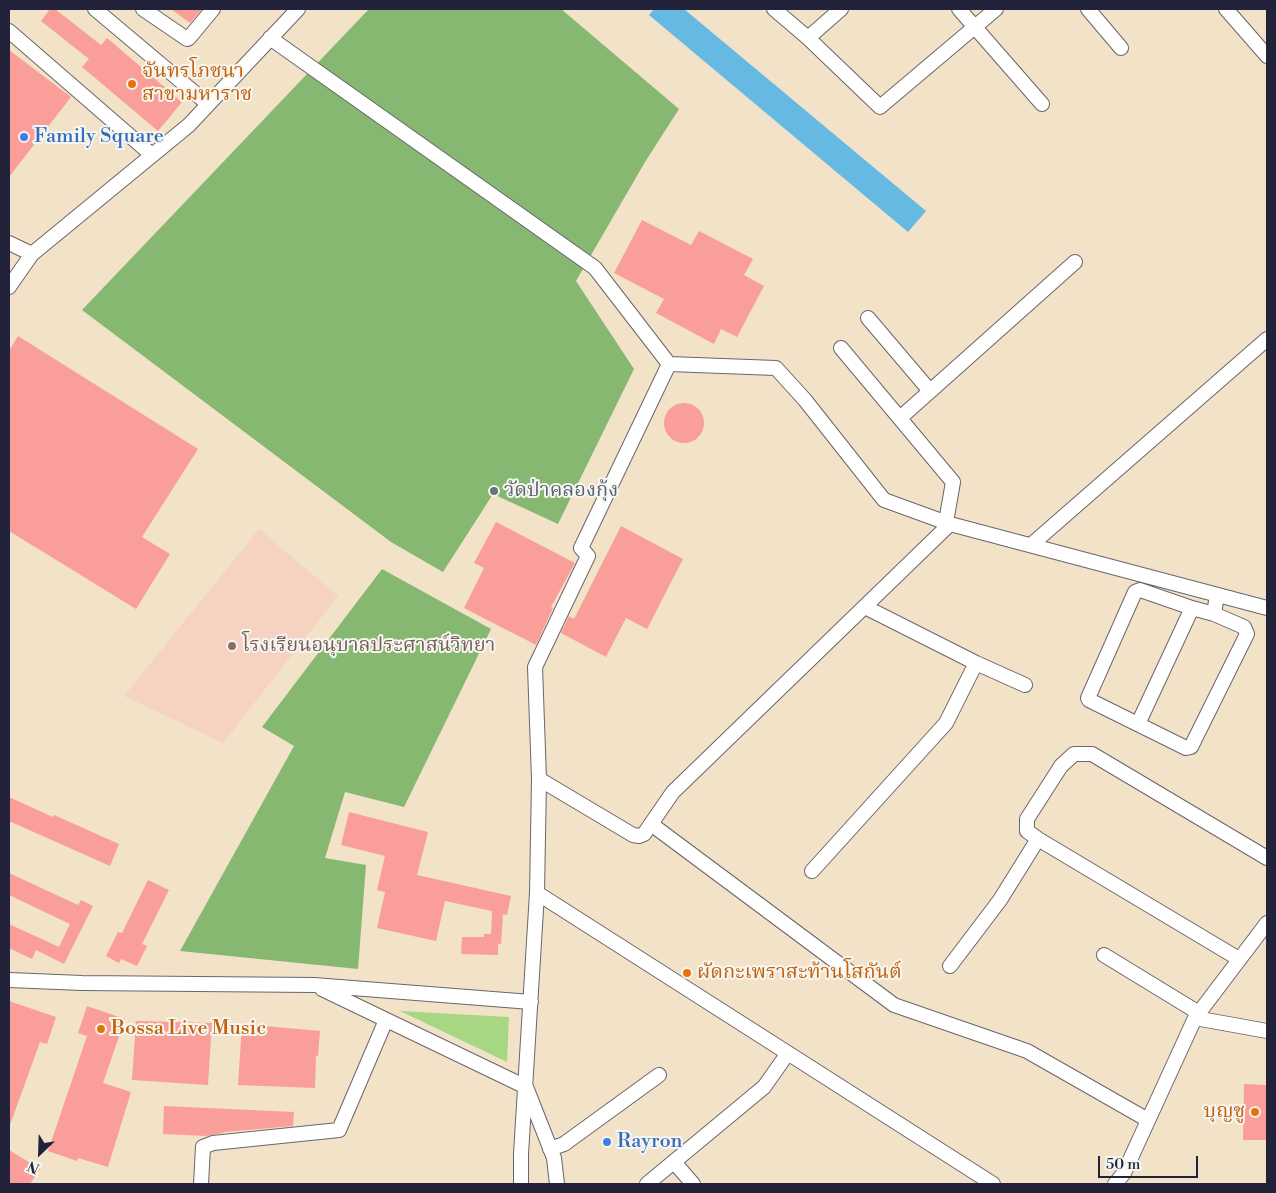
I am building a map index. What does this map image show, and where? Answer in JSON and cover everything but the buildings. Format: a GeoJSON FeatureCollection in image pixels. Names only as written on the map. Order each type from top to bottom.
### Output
{"type":"FeatureCollection","features":[{"type":"Feature","properties":{"kind":"street"},"geometry":{"type":"LineString","coordinates":[[95,9],[208,104]]}},
{"type":"Feature","properties":{"kind":"street"},"geometry":{"type":"LineString","coordinates":[[143,9],[188,39],[214,9]]}},
{"type":"Feature","properties":{"kind":"street"},"geometry":{"type":"LineString","coordinates":[[9,286],[32,254],[189,125],[298,9]]}},
{"type":"Feature","properties":{"kind":"street"},"geometry":{"type":"LineString","coordinates":[[774,9],[808,38],[880,107],[996,9]]}},
{"type":"Feature","properties":{"kind":"street"},"geometry":{"type":"LineString","coordinates":[[808,38],[841,9]]}},
{"type":"Feature","properties":{"kind":"street"},"geometry":{"type":"LineString","coordinates":[[959,9],[1042,104]]}},
{"type":"Feature","properties":{"kind":"street"},"geometry":{"type":"LineString","coordinates":[[1088,9],[1121,48]]}},
{"type":"Feature","properties":{"kind":"street"},"geometry":{"type":"LineString","coordinates":[[1226,9],[1267,56]]}},
{"type":"Feature","properties":{"kind":"street"},"geometry":{"type":"LineString","coordinates":[[9,31],[152,155]]}},
{"type":"Feature","properties":{"kind":"street"},"geometry":{"type":"LineString","coordinates":[[270,38],[596,268],[669,364]]}},
{"type":"Feature","properties":{"kind":"street"},"geometry":{"type":"LineString","coordinates":[[9,243],[32,254]]}},
{"type":"Feature","properties":{"kind":"street"},"geometry":{"type":"LineString","coordinates":[[900,418],[1076,262]]}},
{"type":"Feature","properties":{"kind":"street"},"geometry":{"type":"LineString","coordinates":[[868,318],[930,391]]}},
{"type":"Feature","properties":{"kind":"street"},"geometry":{"type":"LineString","coordinates":[[1031,545],[1267,339]]}},
{"type":"Feature","properties":{"kind":"street"},"geometry":{"type":"LineString","coordinates":[[539,779],[633,835],[639,836],[644,834],[673,792],[865,607],[948,523],[952,482],[841,348]]}},
{"type":"Feature","properties":{"kind":"street"},"geometry":{"type":"LineString","coordinates":[[669,364],[776,368],[805,400],[884,500],[948,523],[1267,608]]}},
{"type":"Feature","properties":{"kind":"street"},"geometry":{"type":"LineString","coordinates":[[521,1184],[521,1154],[536,892],[539,779],[535,667],[588,556],[581,548],[669,364]]}},
{"type":"Feature","properties":{"kind":"street"},"geometry":{"type":"LineString","coordinates":[[1140,590],[1214,614],[1244,628],[1247,634],[1191,746],[1186,748],[1088,699],[1135,592],[1140,590]]}},
{"type":"Feature","properties":{"kind":"street"},"geometry":{"type":"LineString","coordinates":[[1214,614],[1217,595]]}},
{"type":"Feature","properties":{"kind":"street"},"geometry":{"type":"LineString","coordinates":[[865,607],[976,663],[1025,685]]}},
{"type":"Feature","properties":{"kind":"street"},"geometry":{"type":"LineString","coordinates":[[1138,724],[1192,608]]}},
{"type":"Feature","properties":{"kind":"street"},"geometry":{"type":"LineString","coordinates":[[812,871],[946,723],[976,663]]}},
{"type":"Feature","properties":{"kind":"street"},"geometry":{"type":"LineString","coordinates":[[1240,960],[1038,839],[1027,831],[1027,819],[1061,766],[1074,754],[1092,754],[1267,858]]}},
{"type":"Feature","properties":{"kind":"street"},"geometry":{"type":"LineString","coordinates":[[651,824],[894,1005],[1027,1051],[1148,1120]]}},
{"type":"Feature","properties":{"kind":"street"},"geometry":{"type":"LineString","coordinates":[[950,966],[1000,900],[1038,839]]}},
{"type":"Feature","properties":{"kind":"street"},"geometry":{"type":"LineString","coordinates":[[536,892],[992,1184]]}},
{"type":"Feature","properties":{"kind":"street"},"geometry":{"type":"LineString","coordinates":[[1116,1184],[1124,1173],[1197,1016],[1267,923]]}},
{"type":"Feature","properties":{"kind":"street"},"geometry":{"type":"LineString","coordinates":[[1104,954],[1197,1016],[1267,1031]]}},
{"type":"Feature","properties":{"kind":"street"},"geometry":{"type":"LineString","coordinates":[[9,980],[314,986],[531,1002]]}},
{"type":"Feature","properties":{"kind":"street"},"geometry":{"type":"LineString","coordinates":[[314,986],[526,1087],[554,1158],[557,1184]]}},
{"type":"Feature","properties":{"kind":"street"},"geometry":{"type":"LineString","coordinates":[[201,1184],[203,1147],[213,1143],[340,1130],[386,1020]]}},
{"type":"Feature","properties":{"kind":"street"},"geometry":{"type":"LineString","coordinates":[[647,1184],[764,1087],[788,1053]]}},
{"type":"Feature","properties":{"kind":"street"},"geometry":{"type":"LineString","coordinates":[[550,1149],[564,1144],[659,1075]]}},
{"type":"Feature","properties":{"kind":"street"},"geometry":{"type":"LineString","coordinates":[[674,1162],[694,1184]]}},
{"type":"Feature","properties":{"kind":"shaded area","name":"โรงเรียนอนุบาลประศาสน์วิทยา"},"geometry":{"type":"Polygon","coordinates":[[[259,529],[338,596],[223,743],[124,696],[259,529]]]}},
{"type":"Feature","properties":{"kind":"green space"},"geometry":{"type":"Polygon","coordinates":[[[369,9],[561,9],[679,109],[645,162],[576,281],[634,369],[558,524],[493,494],[443,572],[391,542],[82,310],[369,9]]]}},
{"type":"Feature","properties":{"kind":"green space"},"geometry":{"type":"Polygon","coordinates":[[[382,569],[491,629],[404,807],[345,792],[325,858],[366,865],[358,969],[180,951],[294,746],[262,727],[382,569]]]}},
{"type":"Feature","properties":{"kind":"green space"},"geometry":{"type":"Polygon","coordinates":[[[400,1011],[509,1017],[507,1062],[400,1011]]]}},
{"type":"Feature","properties":{"kind":"water"},"geometry":{"type":"Polygon","coordinates":[[[654,9],[684,9],[926,211],[908,232],[649,15],[654,9]]]}},
{"type":"Feature","properties":{"kind":"place","name":"จันทรโภชนา สาขามหาราช"},"geometry":{"type":"Point","coordinates":[132,84]}},
{"type":"Feature","properties":{"kind":"place","name":"Family Square"},"geometry":{"type":"Point","coordinates":[24,137]}},
{"type":"Feature","properties":{"kind":"place","name":"วัดป่าคลองกุ้ง"},"geometry":{"type":"Point","coordinates":[494,491]}},
{"type":"Feature","properties":{"kind":"place","name":"โรงเรียนอนุบาลประศาสน์วิทยา"},"geometry":{"type":"Point","coordinates":[232,646]}},
{"type":"Feature","properties":{"kind":"place","name":"ผัดกะเพราสะท้านโสกันต์"},"geometry":{"type":"Point","coordinates":[687,973]}},
{"type":"Feature","properties":{"kind":"place","name":"Bossa Live Music"},"geometry":{"type":"Point","coordinates":[101,1029]}},
{"type":"Feature","properties":{"kind":"place","name":"บุญชู"},"geometry":{"type":"Point","coordinates":[1255,1112]}},
{"type":"Feature","properties":{"kind":"place","name":"Rayron"},"geometry":{"type":"Point","coordinates":[607,1142]}}]}
